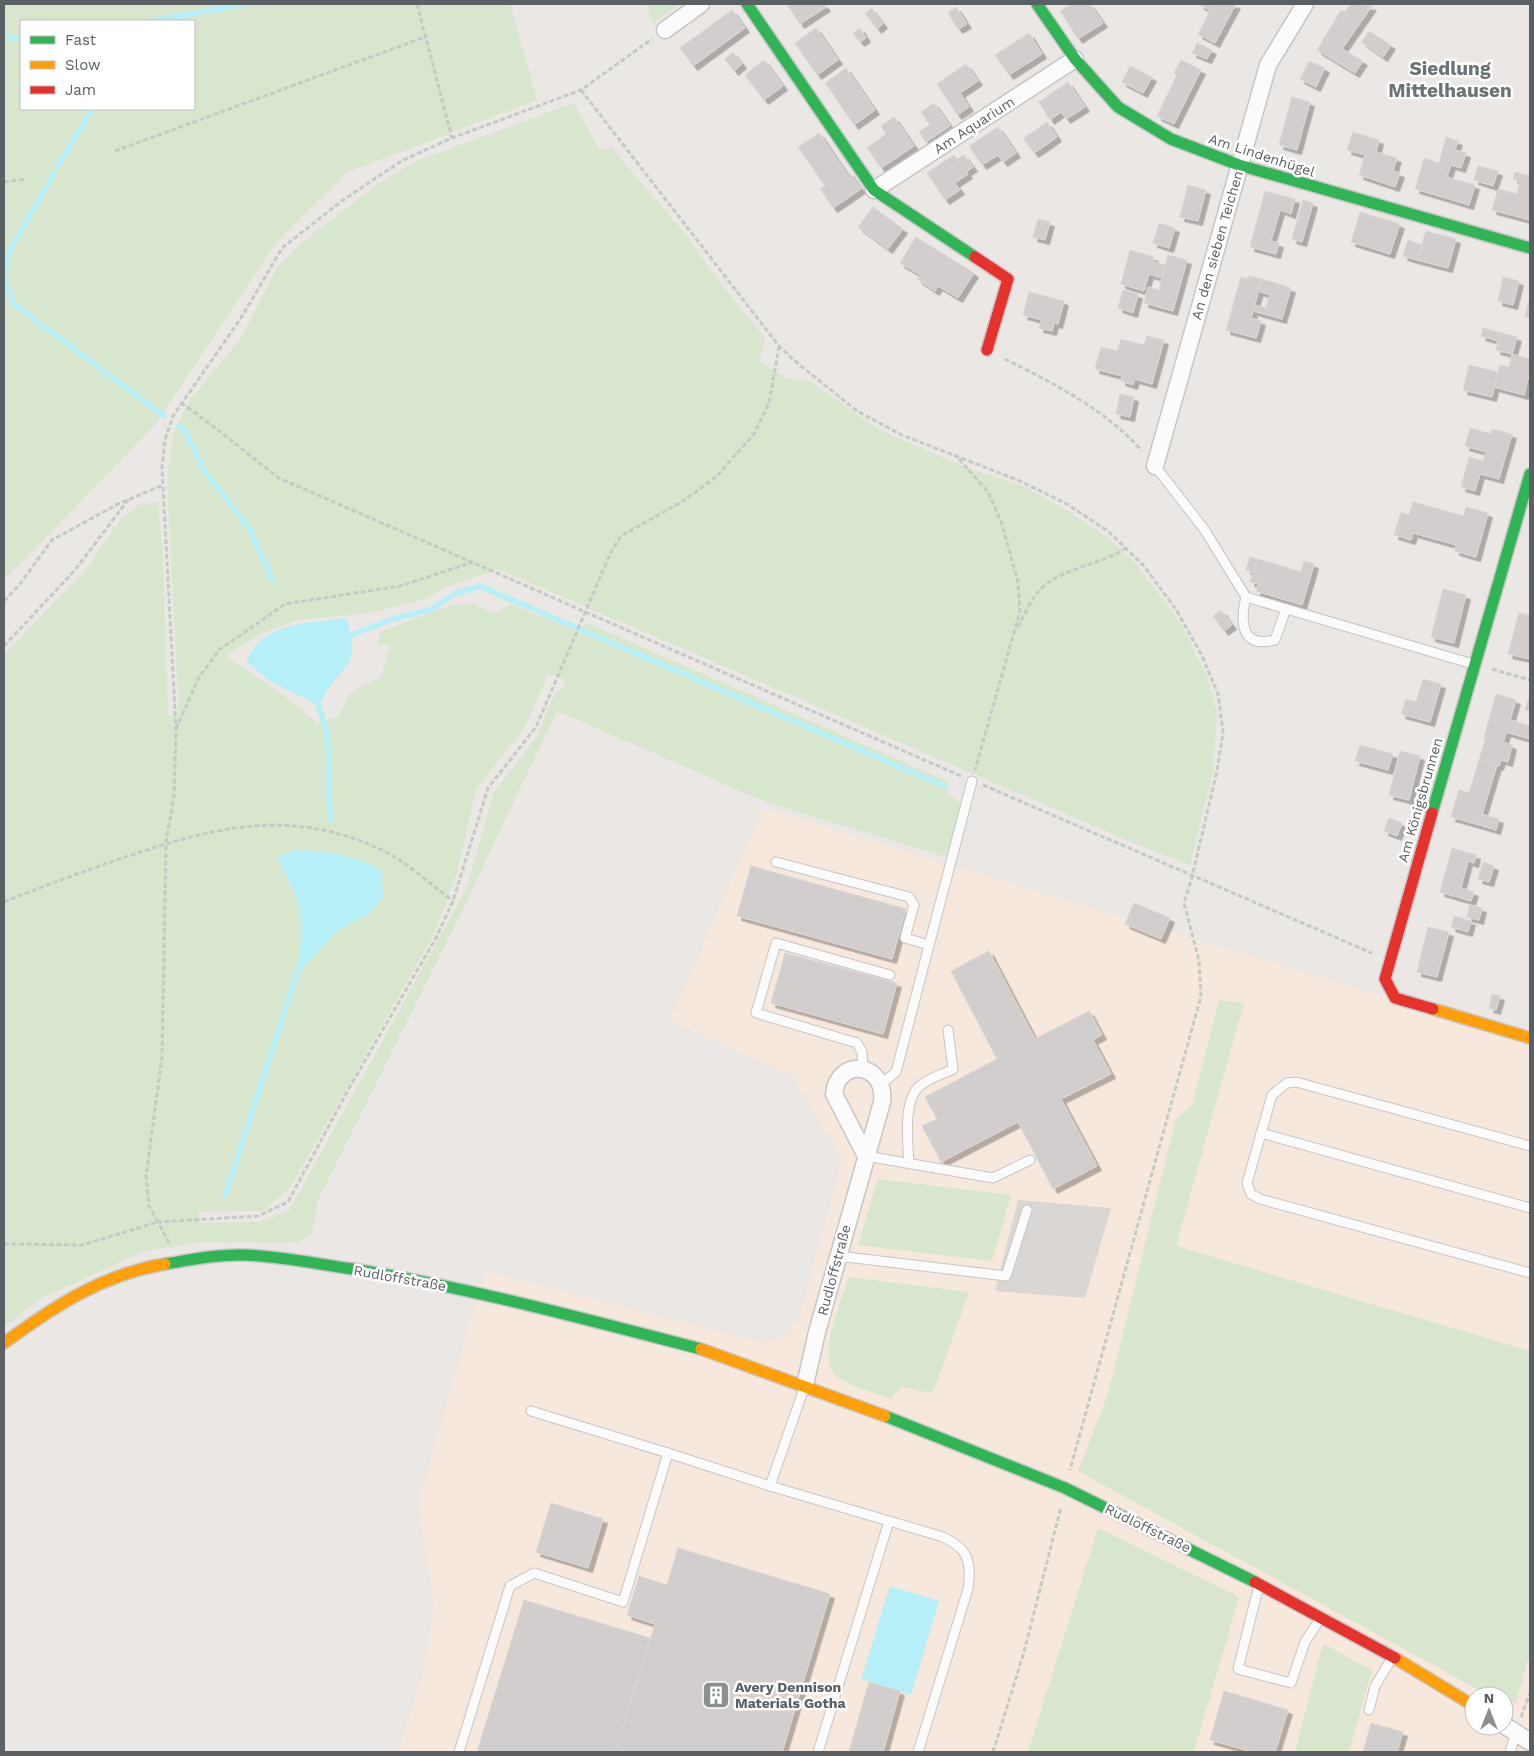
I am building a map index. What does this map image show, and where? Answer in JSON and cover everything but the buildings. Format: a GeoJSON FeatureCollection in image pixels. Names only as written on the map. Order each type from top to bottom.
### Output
{"type":"FeatureCollection","features":[{"type":"Feature","properties":{"kind":"street"},"geometry":{"type":"LineString","coordinates":[[665,30],[700,4]]}},
{"type":"Feature","properties":{"kind":"street"},"geometry":{"type":"LineString","coordinates":[[747,4],[874,190],[1008,279],[987,350]]}},
{"type":"Feature","properties":{"kind":"street","name":"Am Lindenhügel"},"geometry":{"type":"LineString","coordinates":[[1037,4],[1075,59],[1118,107],[1171,139],[1239,165],[1530,248]]}},
{"type":"Feature","properties":{"kind":"street","name":"An den sieben Teichen"},"geometry":{"type":"LineString","coordinates":[[1155,466],[1268,65],[1305,4]]}},
{"type":"Feature","properties":{"kind":"street","name":"Am Aquarium"},"geometry":{"type":"LineString","coordinates":[[874,190],[1075,59]]}},
{"type":"Feature","properties":{"kind":"street","name":"Am Königsbrunnen"},"geometry":{"type":"LineString","coordinates":[[1530,474],[1385,979],[1395,998],[1530,1038]]}},
{"type":"Feature","properties":{"kind":"street"},"geometry":{"type":"LineString","coordinates":[[866,1156],[834,1094],[838,1080],[844,1073],[852,1069],[872,1072],[880,1085]]}},
{"type":"Feature","properties":{"kind":"street","name":"Rudloffstraße"},"geometry":{"type":"LineString","coordinates":[[805,1385],[817,1332],[882,1102],[880,1085]]}},
{"type":"Feature","properties":{"kind":"street","name":"Rudloffstraße"},"geometry":{"type":"LineString","coordinates":[[4,1343],[55,1306],[108,1279],[142,1268],[179,1261],[243,1255],[288,1259],[396,1276],[514,1301],[715,1353],[936,1434],[1065,1488],[1260,1585],[1393,1657],[1464,1700]]}},
{"type":"Feature","properties":{"kind":"street"},"geometry":{"type":"LineString","coordinates":[[1514,1731],[1530,1742]]}},
{"type":"Feature","properties":{"kind":"lane"},"geometry":{"type":"LineString","coordinates":[[1155,466],[1204,529],[1246,597],[1242,620],[1245,632],[1251,639],[1262,643],[1275,640],[1286,609]]}},
{"type":"Feature","properties":{"kind":"lane"},"geometry":{"type":"LineString","coordinates":[[1246,597],[1476,665]]}},
{"type":"Feature","properties":{"kind":"lane"},"geometry":{"type":"LineString","coordinates":[[880,1085],[896,1072],[972,781]]}},
{"type":"Feature","properties":{"kind":"lane"},"geometry":{"type":"LineString","coordinates":[[776,862],[909,897],[914,906],[905,938],[929,945]]}},
{"type":"Feature","properties":{"kind":"lane"},"geometry":{"type":"LineString","coordinates":[[862,1069],[862,1052],[857,1043],[756,1014],[776,943],[890,975]]}},
{"type":"Feature","properties":{"kind":"lane"},"geometry":{"type":"LineString","coordinates":[[909,1164],[907,1122],[913,1093],[920,1085],[953,1069],[948,1030]]}},
{"type":"Feature","properties":{"kind":"lane"},"geometry":{"type":"LineString","coordinates":[[1530,1146],[1296,1082],[1287,1083],[1272,1096],[1247,1183],[1251,1194],[1260,1199],[1530,1273]]}},
{"type":"Feature","properties":{"kind":"lane"},"geometry":{"type":"LineString","coordinates":[[1261,1133],[1530,1208]]}},
{"type":"Feature","properties":{"kind":"lane"},"geometry":{"type":"LineString","coordinates":[[866,1156],[993,1178],[1030,1160]]}},
{"type":"Feature","properties":{"kind":"lane"},"geometry":{"type":"LineString","coordinates":[[838,1256],[1006,1276],[1027,1210]]}},
{"type":"Feature","properties":{"kind":"lane"},"geometry":{"type":"LineString","coordinates":[[770,1486],[805,1385]]}},
{"type":"Feature","properties":{"kind":"lane"},"geometry":{"type":"LineString","coordinates":[[531,1411],[956,1542],[966,1554],[971,1570],[968,1589],[918,1752]]}},
{"type":"Feature","properties":{"kind":"lane"},"geometry":{"type":"LineString","coordinates":[[459,1752],[510,1586],[534,1573],[623,1602],[668,1453]]}},
{"type":"Feature","properties":{"kind":"lane"},"geometry":{"type":"LineString","coordinates":[[818,1752],[888,1521]]}},
{"type":"Feature","properties":{"kind":"lane"},"geometry":{"type":"LineString","coordinates":[[1260,1585],[1238,1669],[1291,1683],[1306,1642],[1320,1618]]}},
{"type":"Feature","properties":{"kind":"lane"},"geometry":{"type":"LineString","coordinates":[[1369,1710],[1375,1686],[1393,1657]]}},
{"type":"Feature","properties":{"kind":"lane"},"geometry":{"type":"LineString","coordinates":[[1510,1736],[1510,1752]]}},
{"type":"Feature","properties":{"kind":"path"},"geometry":{"type":"LineString","coordinates":[[417,4],[452,138]]}},
{"type":"Feature","properties":{"kind":"path"},"geometry":{"type":"LineString","coordinates":[[179,1261],[149,1206],[146,1176],[162,1057],[166,843],[174,795],[176,730],[163,485],[165,440],[173,416],[241,318],[282,248],[342,200],[403,160],[452,138],[581,90],[665,30]]}},
{"type":"Feature","properties":{"kind":"path"},"geometry":{"type":"LineString","coordinates":[[115,151],[425,37]]}},
{"type":"Feature","properties":{"kind":"path"},"geometry":{"type":"LineString","coordinates":[[581,90],[779,346],[857,411],[902,435],[1020,481],[1067,504],[1108,531],[1144,566],[1177,611],[1202,656],[1218,694],[1223,732],[1217,771],[1184,903],[1199,961],[1201,996],[1065,1488]]}},
{"type":"Feature","properties":{"kind":"path"},"geometry":{"type":"LineString","coordinates":[[4,182],[26,179]]}},
{"type":"Feature","properties":{"kind":"path"},"geometry":{"type":"LineString","coordinates":[[4,1244],[82,1245],[158,1222],[258,1216],[288,1202],[348,1090],[436,938],[453,901],[488,788],[536,727],[611,552],[621,536],[683,501],[716,477],[754,434],[769,402],[779,346]]}},
{"type":"Feature","properties":{"kind":"path"},"geometry":{"type":"LineString","coordinates":[[987,350],[1063,388],[1130,438],[1155,466]]}},
{"type":"Feature","properties":{"kind":"path"},"geometry":{"type":"LineString","coordinates":[[181,403],[205,419],[279,478],[585,610],[1192,877],[1389,960]]}},
{"type":"Feature","properties":{"kind":"path"},"geometry":{"type":"LineString","coordinates":[[958,457],[988,492],[1005,533],[1018,582],[1020,611],[972,781]]}},
{"type":"Feature","properties":{"kind":"path"},"geometry":{"type":"LineString","coordinates":[[4,601],[20,584],[52,540],[75,526],[163,485]]}},
{"type":"Feature","properties":{"kind":"path"},"geometry":{"type":"LineString","coordinates":[[4,646],[75,570],[128,500]]}},
{"type":"Feature","properties":{"kind":"path"},"geometry":{"type":"LineString","coordinates":[[1016,630],[1034,597],[1048,583],[1078,568],[1116,555],[1126,548]]}},
{"type":"Feature","properties":{"kind":"path"},"geometry":{"type":"LineString","coordinates":[[176,730],[198,679],[219,650],[285,604],[400,586],[473,562]]}},
{"type":"Feature","properties":{"kind":"path"},"geometry":{"type":"LineString","coordinates":[[1476,665],[1530,680]]}},
{"type":"Feature","properties":{"kind":"path"},"geometry":{"type":"LineString","coordinates":[[4,902],[166,843],[204,832],[260,824],[310,826],[341,834],[384,850],[453,901]]}},
{"type":"Feature","properties":{"kind":"path"},"geometry":{"type":"LineString","coordinates":[[993,1752],[1024,1652],[1062,1504]]}},
{"type":"Feature","properties":{"kind":"path"},"geometry":{"type":"LineString","coordinates":[[1514,1721],[1530,1693]]}},
{"type":"Feature","properties":{"kind":"shaded area"},"geometry":{"type":"Polygon","coordinates":[[[763,808],[1530,1041],[1530,1752],[398,1752],[423,1674],[434,1603],[418,1504],[485,1271],[760,1342],[776,1340],[790,1331],[801,1311],[842,1159],[792,1076],[670,1021],[763,808]]]}},
{"type":"Feature","properties":{"kind":"shaded area"},"geometry":{"type":"Polygon","coordinates":[[[1018,1200],[1111,1208],[1085,1298],[995,1291],[1018,1200]]]}},
{"type":"Feature","properties":{"kind":"green space"},"geometry":{"type":"Polygon","coordinates":[[[4,4],[510,4],[537,100],[346,173],[277,241],[155,425],[4,580],[4,4]]]}},
{"type":"Feature","properties":{"kind":"green space"},"geometry":{"type":"Polygon","coordinates":[[[646,4],[680,4],[653,23],[646,4]]]}},
{"type":"Feature","properties":{"kind":"green space"},"geometry":{"type":"Polygon","coordinates":[[[574,103],[600,151],[611,147],[685,234],[717,279],[765,338],[760,362],[786,378],[811,382],[878,429],[964,467],[1023,486],[1065,509],[1104,535],[1136,564],[1181,624],[1207,677],[1217,712],[1213,771],[1190,865],[1129,841],[498,569],[447,587],[425,599],[370,613],[297,620],[262,633],[225,656],[283,695],[317,723],[338,717],[350,693],[381,677],[390,645],[378,644],[380,632],[455,604],[471,603],[494,614],[511,604],[580,633],[585,622],[949,782],[946,792],[961,803],[947,857],[768,803],[557,711],[459,917],[318,1200],[312,1232],[298,1243],[202,1242],[145,1251],[41,1298],[4,1327],[4,655],[87,568],[122,517],[139,505],[158,501],[163,559],[168,716],[179,715],[167,479],[173,434],[189,401],[242,337],[278,266],[306,239],[378,184],[416,161],[574,103]],[[548,674],[524,729],[476,789],[456,876],[435,932],[290,1188],[263,1211],[198,1212],[200,1223],[260,1222],[289,1211],[467,887],[494,792],[536,738],[555,693],[563,689],[566,679],[548,674]],[[285,876],[297,899],[303,927],[297,974],[337,931],[370,913],[285,876]]]}},
{"type":"Feature","properties":{"kind":"green space"},"geometry":{"type":"Polygon","coordinates":[[[1219,1000],[1244,1003],[1176,1246],[1530,1351],[1530,1653],[1516,1702],[1514,1702],[1514,1686],[1472,1686],[1078,1471],[1107,1397],[1176,1119],[1192,1105],[1219,1000]]]}},
{"type":"Feature","properties":{"kind":"green space"},"geometry":{"type":"Polygon","coordinates":[[[878,1179],[1011,1195],[992,1261],[858,1245],[878,1179]]]}},
{"type":"Feature","properties":{"kind":"green space"},"geometry":{"type":"Polygon","coordinates":[[[849,1277],[969,1292],[933,1393],[901,1387],[891,1399],[850,1384],[836,1376],[832,1371],[829,1362],[830,1338],[837,1310],[849,1277]]]}},
{"type":"Feature","properties":{"kind":"green space"},"geometry":{"type":"Polygon","coordinates":[[[1098,1528],[1239,1597],[1194,1752],[1028,1752],[1098,1528]]]}},
{"type":"Feature","properties":{"kind":"green space"},"geometry":{"type":"Polygon","coordinates":[[[1323,1644],[1372,1670],[1349,1752],[1295,1752],[1323,1644]]]}},
{"type":"Feature","properties":{"kind":"water"},"geometry":{"type":"Polygon","coordinates":[[[346,618],[351,636],[352,649],[350,659],[326,692],[319,706],[270,681],[247,662],[254,649],[263,639],[275,632],[302,624],[346,618]]]}},
{"type":"Feature","properties":{"kind":"water"},"geometry":{"type":"Polygon","coordinates":[[[295,850],[340,854],[360,860],[381,870],[383,896],[370,913],[337,931],[296,975],[301,938],[301,919],[293,890],[278,857],[295,850]]]}},
{"type":"Feature","properties":{"kind":"water"},"geometry":{"type":"Polygon","coordinates":[[[890,1586],[939,1601],[911,1695],[861,1679],[890,1586]]]}},
{"type":"Feature","properties":{"kind":"waterway"},"geometry":{"type":"LineString","coordinates":[[157,20],[245,4]]}},
{"type":"Feature","properties":{"kind":"waterway"},"geometry":{"type":"LineString","coordinates":[[4,37],[20,38]]}},
{"type":"Feature","properties":{"kind":"waterway"},"geometry":{"type":"LineString","coordinates":[[58,166],[91,110]]}},
{"type":"Feature","properties":{"kind":"waterway"},"geometry":{"type":"LineString","coordinates":[[6,257],[54,173]]}},
{"type":"Feature","properties":{"kind":"waterway"},"geometry":{"type":"LineString","coordinates":[[8,255],[4,279],[14,304],[164,416]]}},
{"type":"Feature","properties":{"kind":"waterway"},"geometry":{"type":"LineString","coordinates":[[179,426],[185,431],[202,467],[250,530],[273,581]]}},
{"type":"Feature","properties":{"kind":"waterway"},"geometry":{"type":"LineString","coordinates":[[351,635],[393,619],[432,609],[454,594],[480,586],[944,786]]}},
{"type":"Feature","properties":{"kind":"waterway"},"geometry":{"type":"LineString","coordinates":[[316,699],[327,731],[330,820]]}},
{"type":"Feature","properties":{"kind":"waterway"},"geometry":{"type":"LineString","coordinates":[[225,1196],[299,967]]}},
{"type":"Feature","properties":{"kind":"traffic: fast"},"geometry":{"type":"LineString","coordinates":[[747,4],[874,190],[975,257]]}},
{"type":"Feature","properties":{"kind":"traffic: fast"},"geometry":{"type":"LineString","coordinates":[[1037,4],[1075,59],[1118,107],[1171,139],[1239,165],[1530,248]]}},
{"type":"Feature","properties":{"kind":"traffic: fast"},"geometry":{"type":"LineString","coordinates":[[1432,813],[1530,474]]}},
{"type":"Feature","properties":{"kind":"traffic: fast"},"geometry":{"type":"LineString","coordinates":[[165,1264],[214,1256],[244,1255],[353,1269],[441,1285],[701,1349]]}},
{"type":"Feature","properties":{"kind":"traffic: fast"},"geometry":{"type":"LineString","coordinates":[[885,1416],[1065,1488],[1255,1582]]}},
{"type":"Feature","properties":{"kind":"traffic: slow"},"geometry":{"type":"LineString","coordinates":[[1433,1009],[1530,1038]]}},
{"type":"Feature","properties":{"kind":"traffic: slow"},"geometry":{"type":"LineString","coordinates":[[4,1343],[60,1305],[99,1284],[142,1269],[165,1264]]}},
{"type":"Feature","properties":{"kind":"traffic: slow"},"geometry":{"type":"LineString","coordinates":[[701,1349],[885,1416]]}},
{"type":"Feature","properties":{"kind":"traffic: slow"},"geometry":{"type":"LineString","coordinates":[[1395,1658],[1464,1700]]}},
{"type":"Feature","properties":{"kind":"traffic: jam"},"geometry":{"type":"LineString","coordinates":[[975,257],[1008,279],[987,350]]}},
{"type":"Feature","properties":{"kind":"traffic: jam"},"geometry":{"type":"LineString","coordinates":[[1432,813],[1385,979],[1395,998],[1433,1009]]}},
{"type":"Feature","properties":{"kind":"traffic: jam"},"geometry":{"type":"LineString","coordinates":[[1255,1582],[1395,1658]]}},
{"type":"Feature","properties":{"kind":"place","name":"Avery Dennison Materials Gotha"},"geometry":{"type":"Point","coordinates":[716,1695]}},
{"type":"Feature","properties":{"kind":"district","name":"Siedlung Mittelhausen"},"geometry":{"type":"Point","coordinates":[1450,79]}}]}
